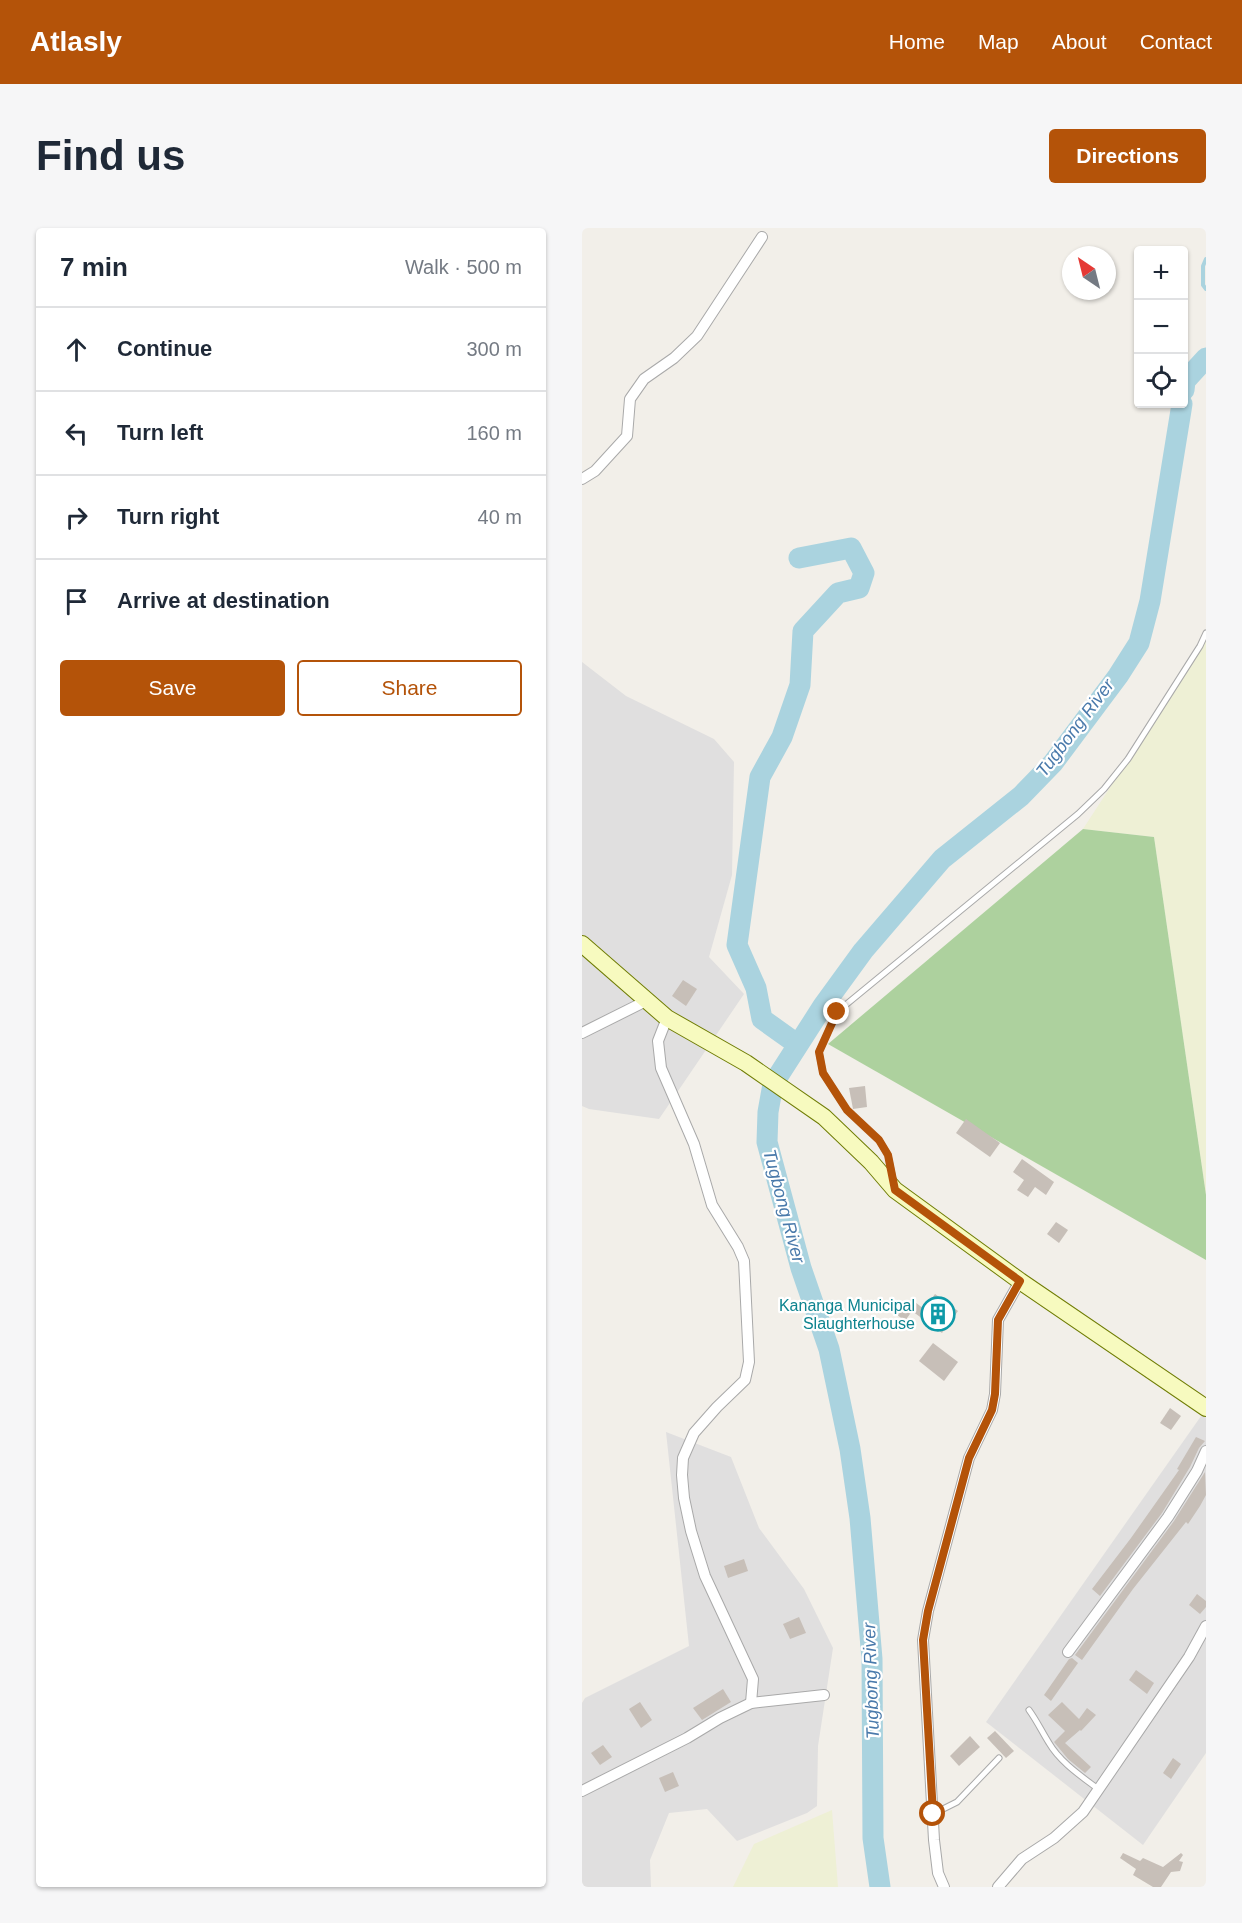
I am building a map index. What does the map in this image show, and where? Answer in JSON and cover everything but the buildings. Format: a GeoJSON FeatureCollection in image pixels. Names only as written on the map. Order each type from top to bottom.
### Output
{"type":"FeatureCollection","features":[{"type":"Feature","properties":{"kind":"street"},"geometry":{"type":"LineString","coordinates":[[582,479],[595,471],[627,436],[630,399],[644,379],[674,358],[697,336],[762,237]]}},
{"type":"Feature","properties":{"kind":"street"},"geometry":{"type":"LineString","coordinates":[[582,944],[667,1018],[746,1063],[824,1117],[871,1162],[895,1190],[1020,1281],[1206,1408]]}},
{"type":"Feature","properties":{"kind":"street"},"geometry":{"type":"LineString","coordinates":[[582,1033],[646,1001]]}},
{"type":"Feature","properties":{"kind":"street"},"geometry":{"type":"LineString","coordinates":[[667,1018],[658,1041],[661,1068],[691,1135],[712,1205],[744,1261],[749,1362],[745,1380],[694,1433],[683,1458],[682,1475],[691,1531],[705,1576],[753,1679],[751,1704]]}},
{"type":"Feature","properties":{"kind":"street"},"geometry":{"type":"LineString","coordinates":[[944,1887],[938,1873],[933,1814],[924,1633],[969,1458],[992,1410],[995,1394],[998,1320],[1020,1281]]}},
{"type":"Feature","properties":{"kind":"street"},"geometry":{"type":"LineString","coordinates":[[1068,1652],[1168,1517],[1197,1471],[1206,1451]]}},
{"type":"Feature","properties":{"kind":"street"},"geometry":{"type":"LineString","coordinates":[[998,1887],[1022,1859],[1054,1838],[1083,1812],[1189,1657],[1206,1626]]}},
{"type":"Feature","properties":{"kind":"street"},"geometry":{"type":"LineString","coordinates":[[582,1791],[751,1704],[824,1695]]}},
{"type":"Feature","properties":{"kind":"lane"},"geometry":{"type":"LineString","coordinates":[[895,1190],[888,1155],[879,1140],[847,1110],[823,1073],[819,1052],[837,1012],[1078,814],[1104,789],[1128,759],[1206,633]]}},
{"type":"Feature","properties":{"kind":"lane"},"geometry":{"type":"LineString","coordinates":[[1029,1710],[1050,1745],[1076,1773],[1098,1788]]}},
{"type":"Feature","properties":{"kind":"lane"},"geometry":{"type":"LineString","coordinates":[[933,1814],[957,1802],[999,1758]]}},
{"type":"Feature","properties":{"kind":"shaded area"},"geometry":{"type":"Polygon","coordinates":[[[582,662],[626,696],[714,739],[734,762],[732,875],[709,957],[744,994],[659,1119],[582,1106],[582,662]]]}},
{"type":"Feature","properties":{"kind":"shaded area"},"geometry":{"type":"Polygon","coordinates":[[[1206,1409],[1206,1753],[1143,1845],[986,1722],[1206,1409]]]}},
{"type":"Feature","properties":{"kind":"shaded area"},"geometry":{"type":"Polygon","coordinates":[[[666,1432],[731,1457],[759,1528],[804,1589],[833,1648],[818,1746],[817,1806],[807,1813],[737,1841],[707,1809],[669,1813],[650,1860],[651,1887],[582,1887],[582,1703],[585,1698],[689,1646],[666,1432]]]}},
{"type":"Feature","properties":{"kind":"green space"},"geometry":{"type":"Polygon","coordinates":[[[1206,640],[1206,1195],[1154,837],[1083,829],[1206,640]]]}},
{"type":"Feature","properties":{"kind":"green space"},"geometry":{"type":"Polygon","coordinates":[[[1083,829],[1154,837],[1206,1195],[1206,1260],[828,1044],[1083,829]]]}},
{"type":"Feature","properties":{"kind":"green space"},"geometry":{"type":"Polygon","coordinates":[[[832,1810],[838,1887],[733,1887],[754,1844],[832,1810]]]}},
{"type":"Feature","properties":{"kind":"waterway"},"geometry":{"type":"LineString","coordinates":[[1206,259],[1203,266],[1203,285],[1206,289]]}},
{"type":"Feature","properties":{"kind":"waterway","name":"Tugbong River"},"geometry":{"type":"LineString","coordinates":[[1188,378],[1206,358]]}},
{"type":"Feature","properties":{"kind":"waterway","name":"Tugbong River"},"geometry":{"type":"LineString","coordinates":[[880,1887],[873,1838],[872,1659],[860,1518],[850,1449],[829,1349],[801,1268],[767,1142],[768,1112],[773,1084],[823,1006],[863,951],[942,859],[1021,796],[1053,763],[1118,676],[1139,643],[1150,601],[1181,408]]}},
{"type":"Feature","properties":{"kind":"waterway"},"geometry":{"type":"LineString","coordinates":[[797,1044],[762,1019],[756,988],[737,945],[760,777],[782,737],[800,685],[803,631],[838,593],[859,588],[864,573],[851,548],[799,558]]}},
{"type":"Feature","properties":{"kind":"place","name":"Kananga Municipal Slaughterhouse"},"geometry":{"type":"Point","coordinates":[938,1314]}},
{"type":"Feature","properties":{"kind":"route"},"geometry":{"type":"LineString","coordinates":[[837,1012],[819,1052],[823,1073],[847,1110],[879,1140],[888,1155],[895,1190],[1020,1281],[998,1320],[995,1394],[992,1410],[969,1458],[928,1611],[923,1640],[933,1814]]}}]}
